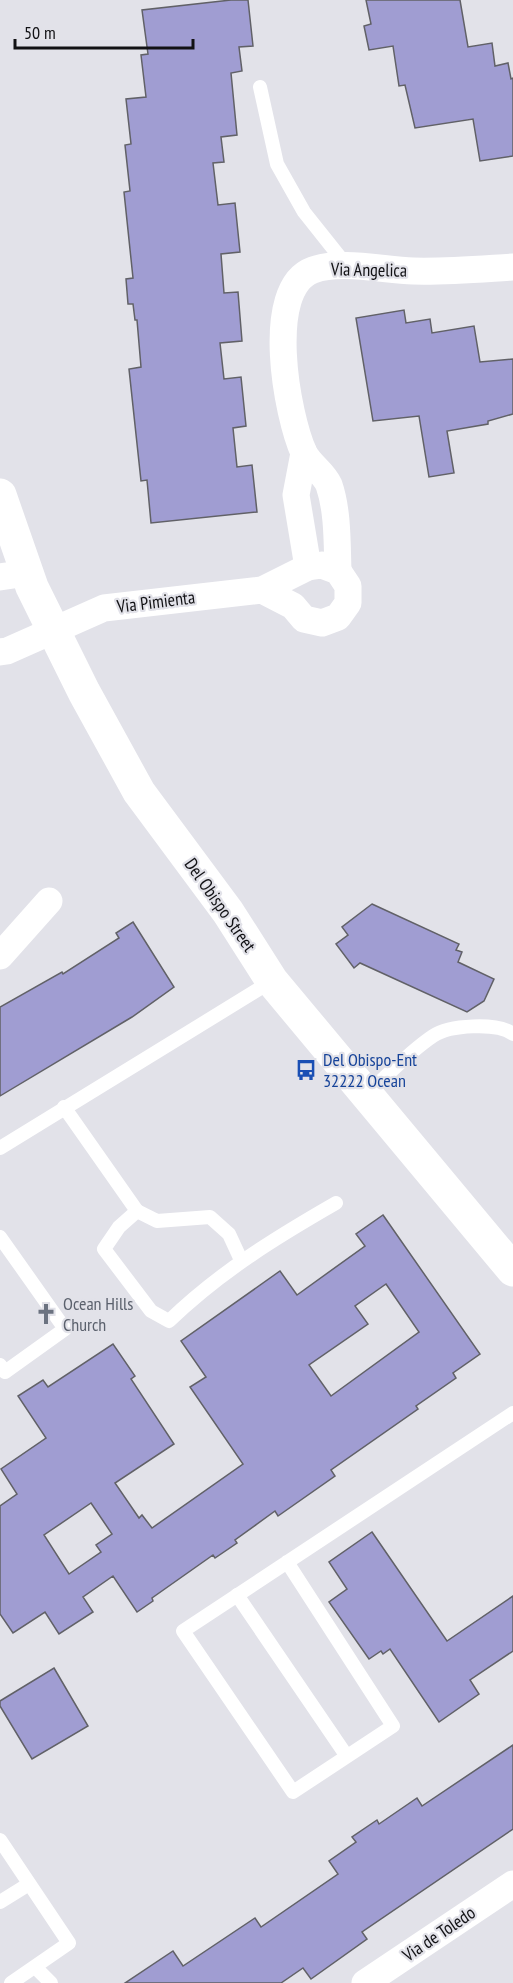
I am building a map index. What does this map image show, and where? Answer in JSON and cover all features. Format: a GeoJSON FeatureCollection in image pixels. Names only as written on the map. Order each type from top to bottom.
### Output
{"type":"FeatureCollection","features":[{"type":"Feature","properties":{"kind":"main road","name":"Del Obispo Street"},"geometry":{"type":"LineString","coordinates":[[0,495],[13,575],[55,632],[84,692],[139,792],[228,912],[272,981],[513,1270]]}},
{"type":"Feature","properties":{"kind":"street","name":"Via Angelica"},"geometry":{"type":"LineString","coordinates":[[338,571],[335,522],[328,484],[304,453],[288,394],[283,330],[286,304],[294,284],[312,270],[346,266],[414,271],[513,267]]}},
{"type":"Feature","properties":{"kind":"street","name":"Via Angelica"},"geometry":{"type":"LineString","coordinates":[[304,453],[296,495],[308,567]]}},
{"type":"Feature","properties":{"kind":"street"},"geometry":{"type":"LineString","coordinates":[[262,590],[293,606],[304,619],[322,623],[338,617],[348,603],[348,586],[338,571],[322,565],[308,567]]}},
{"type":"Feature","properties":{"kind":"street","name":"Via Pimienta"},"geometry":{"type":"LineString","coordinates":[[0,652],[55,632],[104,608],[262,590],[308,567]]}},
{"type":"Feature","properties":{"kind":"street"},"geometry":{"type":"LineString","coordinates":[[0,956],[49,901]]}},
{"type":"Feature","properties":{"kind":"street","name":"Via de Toledo"},"geometry":{"type":"LineString","coordinates":[[381,1979],[513,1884]]}},
{"type":"Feature","properties":{"kind":"lane"},"geometry":{"type":"LineString","coordinates":[[260,87],[277,164],[304,212],[346,266]]}},
{"type":"Feature","properties":{"kind":"lane"},"geometry":{"type":"LineString","coordinates":[[0,1148],[272,981]]}},
{"type":"Feature","properties":{"kind":"lane"},"geometry":{"type":"LineString","coordinates":[[367,1094],[434,1034],[477,1025],[509,1030],[513,1034]]}},
{"type":"Feature","properties":{"kind":"lane"},"geometry":{"type":"LineString","coordinates":[[64,1107],[137,1211],[157,1221],[210,1217],[229,1234],[241,1260]]}},
{"type":"Feature","properties":{"kind":"lane"},"geometry":{"type":"LineString","coordinates":[[137,1211],[119,1227],[104,1249],[152,1311],[169,1321],[195,1295],[241,1260],[336,1203]]}},
{"type":"Feature","properties":{"kind":"lane"},"geometry":{"type":"LineString","coordinates":[[0,1237],[65,1329],[5,1372],[0,1365]]}},
{"type":"Feature","properties":{"kind":"lane"},"geometry":{"type":"LineString","coordinates":[[287,1562],[393,1726],[293,1792],[183,1631],[237,1595],[287,1562],[513,1413]]}},
{"type":"Feature","properties":{"kind":"lane"},"geometry":{"type":"LineString","coordinates":[[237,1595],[346,1755]]}},
{"type":"Feature","properties":{"kind":"lane"},"geometry":{"type":"LineString","coordinates":[[0,1840],[69,1943],[11,1983]]}},
{"type":"Feature","properties":{"kind":"lane"},"geometry":{"type":"LineString","coordinates":[[0,1902],[29,1884]]}},
{"type":"Feature","properties":{"kind":"lane"},"geometry":{"type":"LineString","coordinates":[[35,1966],[51,1983]]}},
{"type":"Feature","properties":{"kind":"building"},"geometry":{"type":"Polygon","coordinates":[[[248,0],[253,46],[239,47],[242,71],[231,73],[237,135],[221,137],[224,162],[213,163],[218,205],[235,203],[240,252],[221,254],[224,293],[238,292],[242,341],[220,343],[224,379],[241,377],[246,426],[233,428],[237,467],[252,465],[257,512],[151,523],[147,480],[141,481],[129,369],[141,367],[137,320],[135,320],[133,304],[128,304],[126,279],[133,278],[124,192],[130,191],[125,145],[131,144],[126,99],[146,97],[141,55],[148,54],[142,10],[248,0]]]}},
{"type":"Feature","properties":{"kind":"building"},"geometry":{"type":"Polygon","coordinates":[[[366,0],[460,0],[468,47],[492,43],[495,66],[508,63],[511,79],[513,78],[513,156],[480,161],[473,119],[415,128],[405,85],[399,86],[393,46],[369,50],[364,26],[371,24],[366,0]]]}},
{"type":"Feature","properties":{"kind":"building"},"geometry":{"type":"Polygon","coordinates":[[[404,310],[406,323],[430,319],[432,333],[474,326],[480,362],[513,359],[513,414],[488,421],[488,424],[447,431],[454,473],[429,477],[419,416],[373,421],[356,318],[404,310]]]}},
{"type":"Feature","properties":{"kind":"building"},"geometry":{"type":"Polygon","coordinates":[[[372,904],[459,944],[456,950],[462,952],[458,962],[494,979],[484,1001],[467,1012],[360,963],[354,968],[336,944],[348,935],[342,927],[372,904]]]}},
{"type":"Feature","properties":{"kind":"building"},"geometry":{"type":"Polygon","coordinates":[[[133,922],[174,987],[132,1017],[0,1096],[0,1007],[62,972],[63,974],[119,938],[116,933],[133,922]]]}},
{"type":"Feature","properties":{"kind":"building"},"geometry":{"type":"Polygon","coordinates":[[[383,1215],[480,1354],[453,1373],[456,1378],[416,1406],[418,1409],[331,1470],[335,1476],[278,1516],[275,1511],[235,1540],[237,1543],[215,1558],[213,1555],[152,1598],[153,1601],[137,1612],[113,1576],[83,1597],[93,1612],[59,1634],[45,1612],[13,1633],[0,1614],[0,1506],[17,1494],[1,1469],[46,1438],[18,1396],[43,1380],[48,1387],[113,1344],[135,1376],[131,1379],[174,1444],[115,1483],[139,1518],[142,1515],[152,1528],[243,1464],[190,1387],[206,1377],[181,1341],[280,1271],[297,1295],[365,1246],[356,1234],[383,1215]],[[386,1284],[355,1306],[368,1324],[309,1365],[331,1396],[419,1332],[386,1284]],[[91,1503],[44,1535],[69,1574],[101,1552],[96,1545],[112,1534],[91,1503]]]}},
{"type":"Feature","properties":{"kind":"building"},"geometry":{"type":"Polygon","coordinates":[[[372,1532],[447,1641],[513,1596],[513,1651],[470,1680],[479,1694],[439,1722],[390,1649],[383,1654],[381,1651],[369,1659],[329,1602],[347,1589],[329,1562],[372,1532]]]}},
{"type":"Feature","properties":{"kind":"building"},"geometry":{"type":"Polygon","coordinates":[[[54,1668],[88,1726],[32,1759],[0,1706],[0,1701],[54,1668]]]}},
{"type":"Feature","properties":{"kind":"building"},"geometry":{"type":"Polygon","coordinates":[[[513,1745],[513,1829],[362,1932],[367,1939],[311,1979],[303,1968],[281,1983],[125,1983],[173,1951],[183,1966],[255,1918],[261,1927],[338,1874],[329,1861],[356,1842],[352,1837],[377,1820],[379,1824],[417,1798],[422,1806],[513,1745]]]}},
{"type":"Feature","properties":{"kind":"place","name":"Del Obispo-Ent 32222 Ocean"},"geometry":{"type":"Point","coordinates":[306,1070]}},
{"type":"Feature","properties":{"kind":"place","name":"Ocean Hills Church"},"geometry":{"type":"Point","coordinates":[46,1314]}}]}
